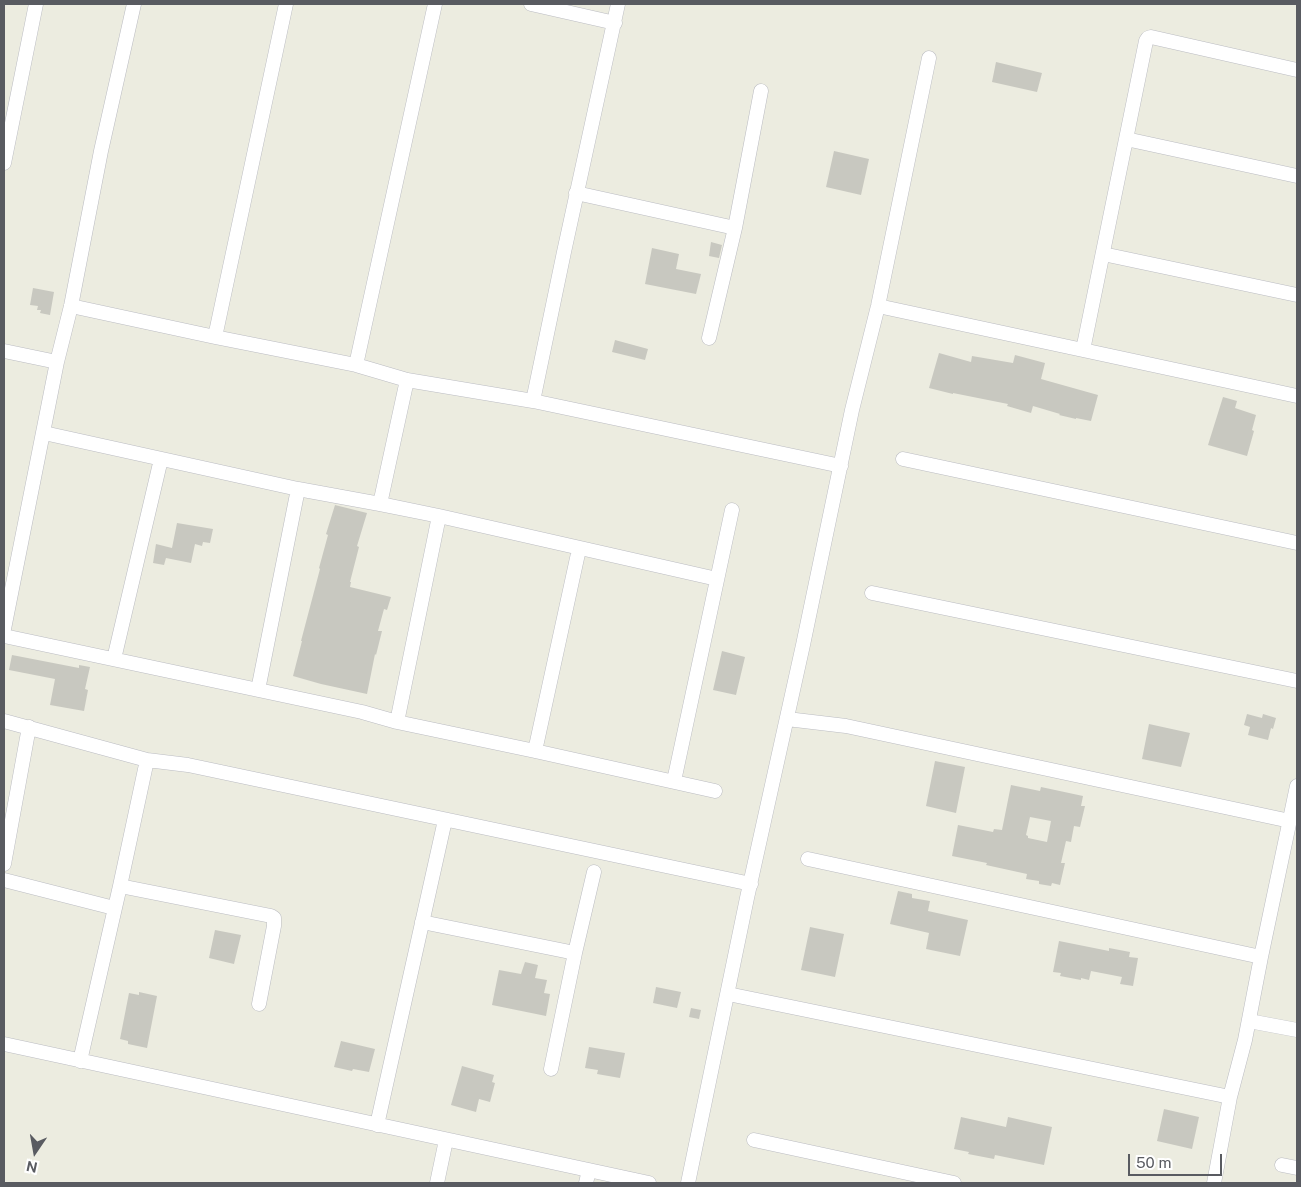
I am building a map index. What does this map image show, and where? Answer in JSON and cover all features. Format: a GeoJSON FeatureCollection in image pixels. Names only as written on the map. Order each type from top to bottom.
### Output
{"type":"FeatureCollection","features":[{"type":"Feature","properties":{"kind":"street"},"geometry":{"type":"LineString","coordinates":[[4,157],[36,4]]}},
{"type":"Feature","properties":{"kind":"street"},"geometry":{"type":"LineString","coordinates":[[4,629],[57,362],[71,306],[101,151],[134,4]]}},
{"type":"Feature","properties":{"kind":"street"},"geometry":{"type":"LineString","coordinates":[[215,337],[286,4]]}},
{"type":"Feature","properties":{"kind":"street"},"geometry":{"type":"LineString","coordinates":[[356,365],[435,4]]}},
{"type":"Feature","properties":{"kind":"street"},"geometry":{"type":"LineString","coordinates":[[531,4],[615,22]]}},
{"type":"Feature","properties":{"kind":"street"},"geometry":{"type":"LineString","coordinates":[[533,402],[576,193],[618,4]]}},
{"type":"Feature","properties":{"kind":"street"},"geometry":{"type":"LineString","coordinates":[[1083,350],[1148,38],[1151,37],[1297,70]]}},
{"type":"Feature","properties":{"kind":"street"},"geometry":{"type":"LineString","coordinates":[[688,1183],[852,410],[878,306],[929,58]]}},
{"type":"Feature","properties":{"kind":"street"},"geometry":{"type":"LineString","coordinates":[[709,338],[735,228],[761,91]]}},
{"type":"Feature","properties":{"kind":"street"},"geometry":{"type":"LineString","coordinates":[[1126,140],[1297,176]]}},
{"type":"Feature","properties":{"kind":"street"},"geometry":{"type":"LineString","coordinates":[[576,193],[735,228]]}},
{"type":"Feature","properties":{"kind":"street"},"geometry":{"type":"LineString","coordinates":[[1102,254],[1297,295]]}},
{"type":"Feature","properties":{"kind":"street"},"geometry":{"type":"LineString","coordinates":[[71,306],[356,365],[407,380],[533,402],[841,466]]}},
{"type":"Feature","properties":{"kind":"street"},"geometry":{"type":"LineString","coordinates":[[878,306],[1297,396]]}},
{"type":"Feature","properties":{"kind":"street"},"geometry":{"type":"LineString","coordinates":[[4,351],[57,362]]}},
{"type":"Feature","properties":{"kind":"street"},"geometry":{"type":"LineString","coordinates":[[380,504],[407,380]]}},
{"type":"Feature","properties":{"kind":"street"},"geometry":{"type":"LineString","coordinates":[[44,433],[298,489],[439,516],[717,579]]}},
{"type":"Feature","properties":{"kind":"street"},"geometry":{"type":"LineString","coordinates":[[114,659],[161,459]]}},
{"type":"Feature","properties":{"kind":"street"},"geometry":{"type":"LineString","coordinates":[[903,459],[1297,543]]}},
{"type":"Feature","properties":{"kind":"street"},"geometry":{"type":"LineString","coordinates":[[258,690],[298,489]]}},
{"type":"Feature","properties":{"kind":"street"},"geometry":{"type":"LineString","coordinates":[[674,781],[732,510]]}},
{"type":"Feature","properties":{"kind":"street"},"geometry":{"type":"LineString","coordinates":[[397,722],[439,516]]}},
{"type":"Feature","properties":{"kind":"street"},"geometry":{"type":"LineString","coordinates":[[535,750],[579,549]]}},
{"type":"Feature","properties":{"kind":"street"},"geometry":{"type":"LineString","coordinates":[[872,593],[1297,682]]}},
{"type":"Feature","properties":{"kind":"street"},"geometry":{"type":"LineString","coordinates":[[4,636],[362,712],[397,722],[535,750],[715,791]]}},
{"type":"Feature","properties":{"kind":"street"},"geometry":{"type":"LineString","coordinates":[[787,719],[846,726],[1290,820]]}},
{"type":"Feature","properties":{"kind":"street"},"geometry":{"type":"LineString","coordinates":[[4,721],[147,760],[188,765],[751,884]]}},
{"type":"Feature","properties":{"kind":"street"},"geometry":{"type":"LineString","coordinates":[[4,864],[28,727]]}},
{"type":"Feature","properties":{"kind":"street"},"geometry":{"type":"LineString","coordinates":[[80,1061],[147,760]]}},
{"type":"Feature","properties":{"kind":"street"},"geometry":{"type":"LineString","coordinates":[[1214,1183],[1230,1097],[1249,1021],[1260,957],[1297,786]]}},
{"type":"Feature","properties":{"kind":"street"},"geometry":{"type":"LineString","coordinates":[[377,1125],[445,820]]}},
{"type":"Feature","properties":{"kind":"street"},"geometry":{"type":"LineString","coordinates":[[808,859],[1260,957]]}},
{"type":"Feature","properties":{"kind":"street"},"geometry":{"type":"LineString","coordinates":[[552,1069],[575,953],[594,872]]}},
{"type":"Feature","properties":{"kind":"street"},"geometry":{"type":"LineString","coordinates":[[4,880],[114,908]]}},
{"type":"Feature","properties":{"kind":"street"},"geometry":{"type":"LineString","coordinates":[[120,886],[274,918],[259,1004]]}},
{"type":"Feature","properties":{"kind":"street"},"geometry":{"type":"LineString","coordinates":[[422,922],[575,953]]}},
{"type":"Feature","properties":{"kind":"street"},"geometry":{"type":"LineString","coordinates":[[728,994],[1230,1097]]}},
{"type":"Feature","properties":{"kind":"street"},"geometry":{"type":"LineString","coordinates":[[1249,1021],[1297,1030]]}},
{"type":"Feature","properties":{"kind":"street"},"geometry":{"type":"LineString","coordinates":[[4,1044],[446,1140],[588,1177],[649,1183]]}},
{"type":"Feature","properties":{"kind":"street"},"geometry":{"type":"LineString","coordinates":[[437,1183],[446,1140]]}},
{"type":"Feature","properties":{"kind":"street"},"geometry":{"type":"LineString","coordinates":[[754,1140],[954,1183]]}},
{"type":"Feature","properties":{"kind":"street"},"geometry":{"type":"LineString","coordinates":[[1282,1165],[1297,1168]]}},
{"type":"Feature","properties":{"kind":"building"},"geometry":{"type":"Polygon","coordinates":[[[996,62],[1042,73],[1037,92],[992,82],[996,62]]]}},
{"type":"Feature","properties":{"kind":"building"},"geometry":{"type":"Polygon","coordinates":[[[834,151],[869,159],[861,195],[826,187],[834,151]]]}},
{"type":"Feature","properties":{"kind":"building"},"geometry":{"type":"Polygon","coordinates":[[[711,242],[722,245],[719,258],[709,256],[711,242]]]}},
{"type":"Feature","properties":{"kind":"building"},"geometry":{"type":"Polygon","coordinates":[[[652,248],[679,254],[676,269],[701,274],[696,294],[645,284],[652,248]]]}},
{"type":"Feature","properties":{"kind":"building"},"geometry":{"type":"Polygon","coordinates":[[[33,288],[54,292],[50,315],[40,313],[41,310],[37,310],[38,306],[30,305],[33,288]]]}},
{"type":"Feature","properties":{"kind":"building"},"geometry":{"type":"Polygon","coordinates":[[[615,340],[648,349],[645,360],[612,352],[615,340]]]}},
{"type":"Feature","properties":{"kind":"building"},"geometry":{"type":"Polygon","coordinates":[[[939,353],[971,362],[972,356],[1013,363],[1015,355],[1045,363],[1041,379],[1098,395],[1091,421],[1059,415],[1033,406],[1031,413],[1007,406],[1008,404],[929,388],[939,353]]]}},
{"type":"Feature","properties":{"kind":"building"},"geometry":{"type":"Polygon","coordinates":[[[1223,397],[1237,401],[1235,408],[1256,415],[1247,456],[1208,445],[1223,397]]]}},
{"type":"Feature","properties":{"kind":"building"},"geometry":{"type":"Polygon","coordinates":[[[335,505],[367,513],[357,546],[359,547],[350,587],[391,597],[387,610],[384,609],[378,631],[382,631],[367,694],[293,676],[328,535],[326,534],[335,505]]]}},
{"type":"Feature","properties":{"kind":"building"},"geometry":{"type":"Polygon","coordinates":[[[177,523],[213,529],[210,543],[203,542],[202,546],[195,544],[191,563],[166,558],[164,565],[153,563],[156,544],[172,548],[177,523]]]}},
{"type":"Feature","properties":{"kind":"building"},"geometry":{"type":"Polygon","coordinates":[[[722,651],[745,657],[736,695],[713,690],[722,651]]]}},
{"type":"Feature","properties":{"kind":"building"},"geometry":{"type":"Polygon","coordinates":[[[12,655],[79,668],[79,665],[90,667],[85,689],[88,690],[84,711],[50,705],[55,679],[9,670],[12,655]]]}},
{"type":"Feature","properties":{"kind":"building"},"geometry":{"type":"Polygon","coordinates":[[[1247,714],[1262,718],[1263,714],[1276,718],[1268,740],[1248,735],[1250,727],[1244,725],[1247,714]]]}},
{"type":"Feature","properties":{"kind":"building"},"geometry":{"type":"Polygon","coordinates":[[[1149,724],[1190,733],[1181,767],[1142,759],[1149,724]]]}},
{"type":"Feature","properties":{"kind":"building"},"geometry":{"type":"Polygon","coordinates":[[[935,761],[965,767],[956,813],[926,806],[935,761]]]}},
{"type":"Feature","properties":{"kind":"building"},"geometry":{"type":"Polygon","coordinates":[[[1011,785],[1040,791],[1041,787],[1083,796],[1081,806],[1085,806],[1080,827],[1074,826],[1071,842],[1066,841],[1061,863],[1065,863],[1060,885],[1052,883],[1051,886],[1039,884],[1039,881],[1026,879],[1027,874],[952,856],[958,825],[993,832],[994,829],[1002,830],[1011,785]],[[1030,817],[1026,835],[1028,838],[1047,842],[1051,821],[1030,817]]]}},
{"type":"Feature","properties":{"kind":"building"},"geometry":{"type":"Polygon","coordinates":[[[898,891],[912,894],[912,898],[930,901],[928,911],[968,920],[960,956],[926,949],[929,933],[890,924],[898,891]]]}},
{"type":"Feature","properties":{"kind":"building"},"geometry":{"type":"Polygon","coordinates":[[[810,927],[844,934],[835,977],[801,970],[810,927]]]}},
{"type":"Feature","properties":{"kind":"building"},"geometry":{"type":"Polygon","coordinates":[[[215,930],[241,935],[234,964],[209,958],[215,930]]]}},
{"type":"Feature","properties":{"kind":"building"},"geometry":{"type":"Polygon","coordinates":[[[1059,941],[1109,951],[1109,948],[1130,952],[1129,957],[1138,958],[1133,986],[1120,984],[1122,977],[1091,971],[1089,980],[1060,976],[1061,973],[1053,972],[1059,941]]]}},
{"type":"Feature","properties":{"kind":"building"},"geometry":{"type":"Polygon","coordinates":[[[525,962],[538,965],[535,978],[547,980],[544,993],[550,994],[546,1016],[492,1005],[499,970],[521,974],[525,962]]]}},
{"type":"Feature","properties":{"kind":"building"},"geometry":{"type":"Polygon","coordinates":[[[656,987],[681,992],[677,1008],[653,1003],[656,987]]]}},
{"type":"Feature","properties":{"kind":"building"},"geometry":{"type":"Polygon","coordinates":[[[139,992],[157,996],[147,1048],[128,1044],[128,1041],[120,1039],[129,993],[139,995],[139,992]]]}},
{"type":"Feature","properties":{"kind":"building"},"geometry":{"type":"Polygon","coordinates":[[[691,1008],[701,1010],[699,1019],[689,1017],[691,1008]]]}},
{"type":"Feature","properties":{"kind":"building"},"geometry":{"type":"Polygon","coordinates":[[[341,1041],[375,1049],[369,1072],[334,1067],[341,1041]]]}},
{"type":"Feature","properties":{"kind":"building"},"geometry":{"type":"Polygon","coordinates":[[[589,1047],[625,1053],[620,1078],[597,1074],[598,1070],[585,1068],[589,1047]]]}},
{"type":"Feature","properties":{"kind":"building"},"geometry":{"type":"Polygon","coordinates":[[[462,1066],[494,1075],[492,1082],[495,1083],[490,1102],[479,1099],[476,1112],[451,1105],[462,1066]]]}},
{"type":"Feature","properties":{"kind":"building"},"geometry":{"type":"Polygon","coordinates":[[[1164,1109],[1199,1117],[1192,1149],[1157,1141],[1164,1109]]]}},
{"type":"Feature","properties":{"kind":"building"},"geometry":{"type":"Polygon","coordinates":[[[961,1117],[1006,1127],[1008,1117],[1052,1127],[1044,1165],[995,1155],[994,1159],[954,1149],[961,1117]]]}}]}
